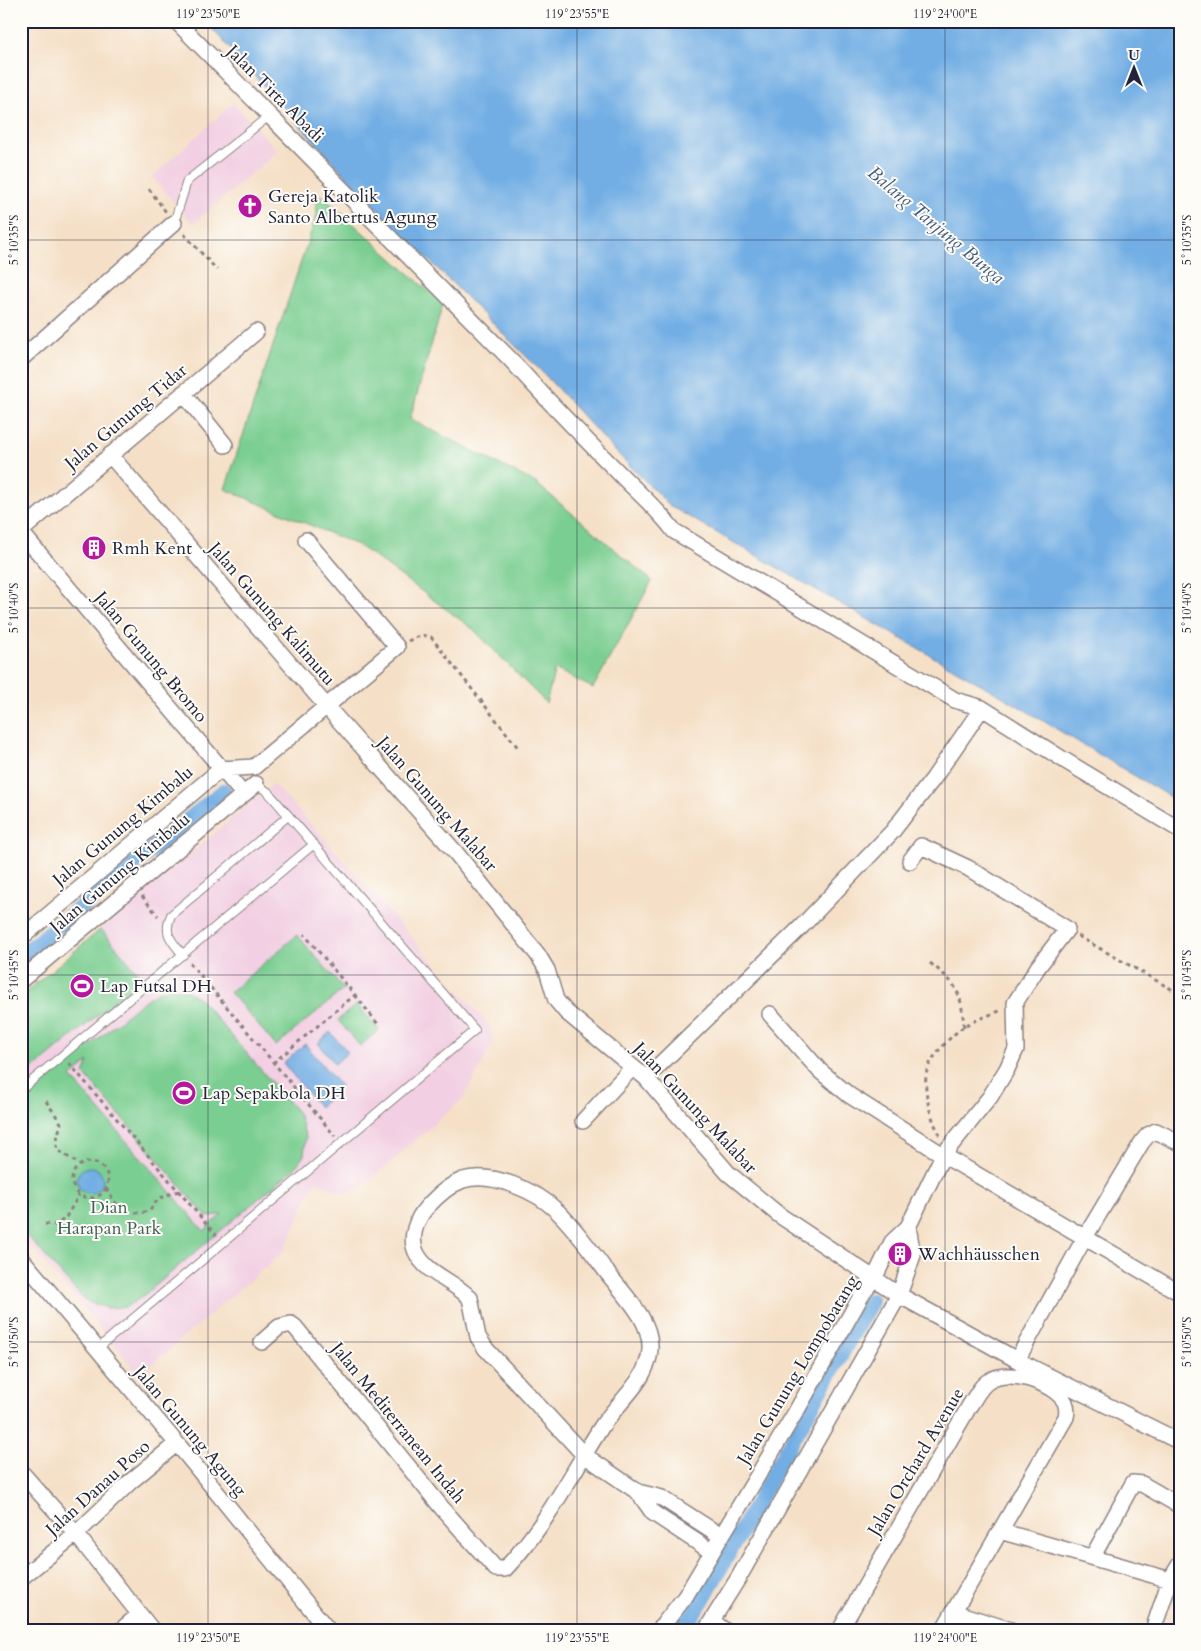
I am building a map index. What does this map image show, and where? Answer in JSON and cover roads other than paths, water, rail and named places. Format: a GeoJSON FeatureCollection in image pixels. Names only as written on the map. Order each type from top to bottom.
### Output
{"type":"FeatureCollection","features":[{"type":"Feature","properties":{"kind":"street","name":"Jalan Tirta Abadi"},"geometry":{"type":"LineString","coordinates":[[176,21],[269,116],[328,172],[620,475],[660,512],[674,531],[955,700],[982,708],[1180,830]]}},
{"type":"Feature","properties":{"kind":"street"},"geometry":{"type":"LineString","coordinates":[[21,359],[174,223]]}},
{"type":"Feature","properties":{"kind":"street","name":"Jalan Gunung Tidar"},"geometry":{"type":"LineString","coordinates":[[21,531],[256,332]]}},
{"type":"Feature","properties":{"kind":"street"},"geometry":{"type":"LineString","coordinates":[[183,393],[225,445]]}},
{"type":"Feature","properties":{"kind":"street","name":"Jalan Gunung Kalimutu"},"geometry":{"type":"LineString","coordinates":[[110,455],[327,707]]}},
{"type":"Feature","properties":{"kind":"street","name":"Jalan Gunung Bromo"},"geometry":{"type":"LineString","coordinates":[[21,531],[243,794]]}},
{"type":"Feature","properties":{"kind":"street"},"geometry":{"type":"LineString","coordinates":[[221,769],[254,767],[397,646],[306,540]]}},
{"type":"Feature","properties":{"kind":"street","name":"Jalan Gunung Malabar"},"geometry":{"type":"LineString","coordinates":[[327,707],[456,853],[518,929],[544,963],[556,1000],[582,1026],[646,1078],[743,1188],[779,1215],[875,1277]]}},
{"type":"Feature","properties":{"kind":"street"},"geometry":{"type":"LineString","coordinates":[[646,1078],[802,926],[892,832],[933,779],[982,708]]}},
{"type":"Feature","properties":{"kind":"street"},"geometry":{"type":"LineString","coordinates":[[254,767],[256,784]]}},
{"type":"Feature","properties":{"kind":"street","name":"Jalan Gunung Kimbalu"},"geometry":{"type":"LineString","coordinates":[[21,938],[221,769],[256,784]]}},
{"type":"Feature","properties":{"kind":"street","name":"Jalan Gunung Kinibalu"},"geometry":{"type":"LineString","coordinates":[[21,980],[256,784]]}},
{"type":"Feature","properties":{"kind":"street"},"geometry":{"type":"LineString","coordinates":[[875,1277],[892,1242],[908,1227],[946,1151],[990,1097],[1007,1069],[1016,1049],[1015,1003],[1038,967],[1067,929],[968,868],[922,846],[910,860]]}},
{"type":"Feature","properties":{"kind":"street"},"geometry":{"type":"LineString","coordinates":[[770,1014],[820,1071],[849,1095],[946,1151],[1084,1239],[1180,1293]]}},
{"type":"Feature","properties":{"kind":"street"},"geometry":{"type":"LineString","coordinates":[[583,1121],[633,1067]]}},
{"type":"Feature","properties":{"kind":"street"},"geometry":{"type":"LineString","coordinates":[[1017,1360],[1084,1239],[1148,1135],[1156,1131],[1180,1143]]}},
{"type":"Feature","properties":{"kind":"street"},"geometry":{"type":"LineString","coordinates":[[584,1455],[606,1420],[639,1378],[650,1352],[650,1341],[646,1327],[638,1312],[564,1217],[546,1202],[519,1187],[502,1182],[475,1178],[463,1180],[434,1199],[423,1211],[414,1229],[415,1251],[427,1266],[470,1298],[474,1324],[478,1336],[486,1349],[584,1455],[638,1492],[653,1513],[712,1552]]}},
{"type":"Feature","properties":{"kind":"street"},"geometry":{"type":"LineString","coordinates":[[714,1627],[899,1295],[913,1255],[908,1227]]}},
{"type":"Feature","properties":{"kind":"street","name":"Jalan Gunung Agung"},"geometry":{"type":"LineString","coordinates":[[21,1258],[328,1630]]}},
{"type":"Feature","properties":{"kind":"street","name":"Jalan Gunung Lompobatang"},"geometry":{"type":"LineString","coordinates":[[659,1630],[685,1597],[797,1410],[864,1291],[875,1277],[899,1295],[1017,1360],[1180,1442]]}},
{"type":"Feature","properties":{"kind":"street","name":"Jalan Mediterranean Indah"},"geometry":{"type":"LineString","coordinates":[[262,1342],[284,1324],[291,1324],[296,1327],[442,1508],[493,1566],[502,1571],[514,1560],[543,1524],[584,1455]]}},
{"type":"Feature","properties":{"kind":"street","name":"Jalan Orchard Avenue"},"geometry":{"type":"LineString","coordinates":[[840,1630],[970,1405],[987,1381],[998,1376],[1012,1375],[1038,1382],[1056,1393],[1065,1402],[1066,1418],[943,1630]]}},
{"type":"Feature","properties":{"kind":"street","name":"Jalan Danau Poso"},"geometry":{"type":"LineString","coordinates":[[21,1578],[76,1534],[130,1482],[176,1444]]}},
{"type":"Feature","properties":{"kind":"street"},"geometry":{"type":"LineString","coordinates":[[21,1472],[76,1534],[152,1630]]}},
{"type":"Feature","properties":{"kind":"street"},"geometry":{"type":"LineString","coordinates":[[1093,1556],[1133,1483],[1142,1484],[1180,1506]]}},
{"type":"Feature","properties":{"kind":"street"},"geometry":{"type":"LineString","coordinates":[[638,1492],[662,1498],[721,1536]]}},
{"type":"Feature","properties":{"kind":"street"},"geometry":{"type":"LineString","coordinates":[[1000,1531],[1093,1556],[1170,1580]]}},
{"type":"Feature","properties":{"kind":"street"},"geometry":{"type":"LineString","coordinates":[[1153,1630],[1170,1580],[1180,1564]]}},
{"type":"Feature","properties":{"kind":"street"},"geometry":{"type":"LineString","coordinates":[[953,1612],[1011,1630]]}},
{"type":"Feature","properties":{"kind":"street"},"geometry":{"type":"LineString","coordinates":[[122,1630],[139,1615]]}},
{"type":"Feature","properties":{"kind":"lane"},"geometry":{"type":"LineString","coordinates":[[174,223],[187,181],[269,116]]}},
{"type":"Feature","properties":{"kind":"lane"},"geometry":{"type":"LineString","coordinates":[[97,1349],[475,1030],[268,792],[256,784]]}},
{"type":"Feature","properties":{"kind":"lane"},"geometry":{"type":"LineString","coordinates":[[183,955],[170,939],[166,926],[171,915],[288,816]]}},
{"type":"Feature","properties":{"kind":"lane"},"geometry":{"type":"LineString","coordinates":[[21,1090],[314,844]]}},
{"type":"Feature","properties":{"kind":"water","name":"Balang Tanjung Bunga"},"geometry":{"type":"Polygon","coordinates":[[[205,21],[1175,21],[1180,26],[1180,803],[1005,698],[670,506],[616,452],[545,375],[365,197],[205,21]]]}},
{"type":"Feature","properties":{"kind":"water"},"geometry":{"type":"Polygon","coordinates":[[[330,1032],[348,1052],[335,1064],[318,1043],[330,1032]]]}},
{"type":"Feature","properties":{"kind":"water"},"geometry":{"type":"Polygon","coordinates":[[[305,1044],[341,1087],[319,1107],[283,1063],[305,1044]]]}},
{"type":"Feature","properties":{"kind":"water"},"geometry":{"type":"Polygon","coordinates":[[[90,1167],[99,1171],[103,1180],[99,1189],[90,1193],[81,1189],[77,1180],[81,1171],[90,1167]]]}},
{"type":"Feature","properties":{"kind":"waterway"},"geometry":{"type":"LineString","coordinates":[[21,956],[224,791]]}},
{"type":"Feature","properties":{"kind":"waterway"},"geometry":{"type":"LineString","coordinates":[[681,1630],[701,1602],[871,1301]]}},
{"type":"Feature","properties":{"kind":"place","name":"Gereja Katolik Santo Albertus Agung"},"geometry":{"type":"Point","coordinates":[250,206]}},
{"type":"Feature","properties":{"kind":"place","name":"Rmh Kent"},"geometry":{"type":"Point","coordinates":[94,548]}},
{"type":"Feature","properties":{"kind":"place","name":"Lap Futsal DH"},"geometry":{"type":"Point","coordinates":[82,986]}},
{"type":"Feature","properties":{"kind":"place","name":"Lap Sepakbola DH"},"geometry":{"type":"Point","coordinates":[184,1093]}},
{"type":"Feature","properties":{"kind":"place","name":"Wachhäusschen"},"geometry":{"type":"Point","coordinates":[900,1254]}},
{"type":"Feature","properties":{"kind":"park label","name":"Dian Harapan Park"},"geometry":{"type":"Point","coordinates":[109,1217]}}]}
